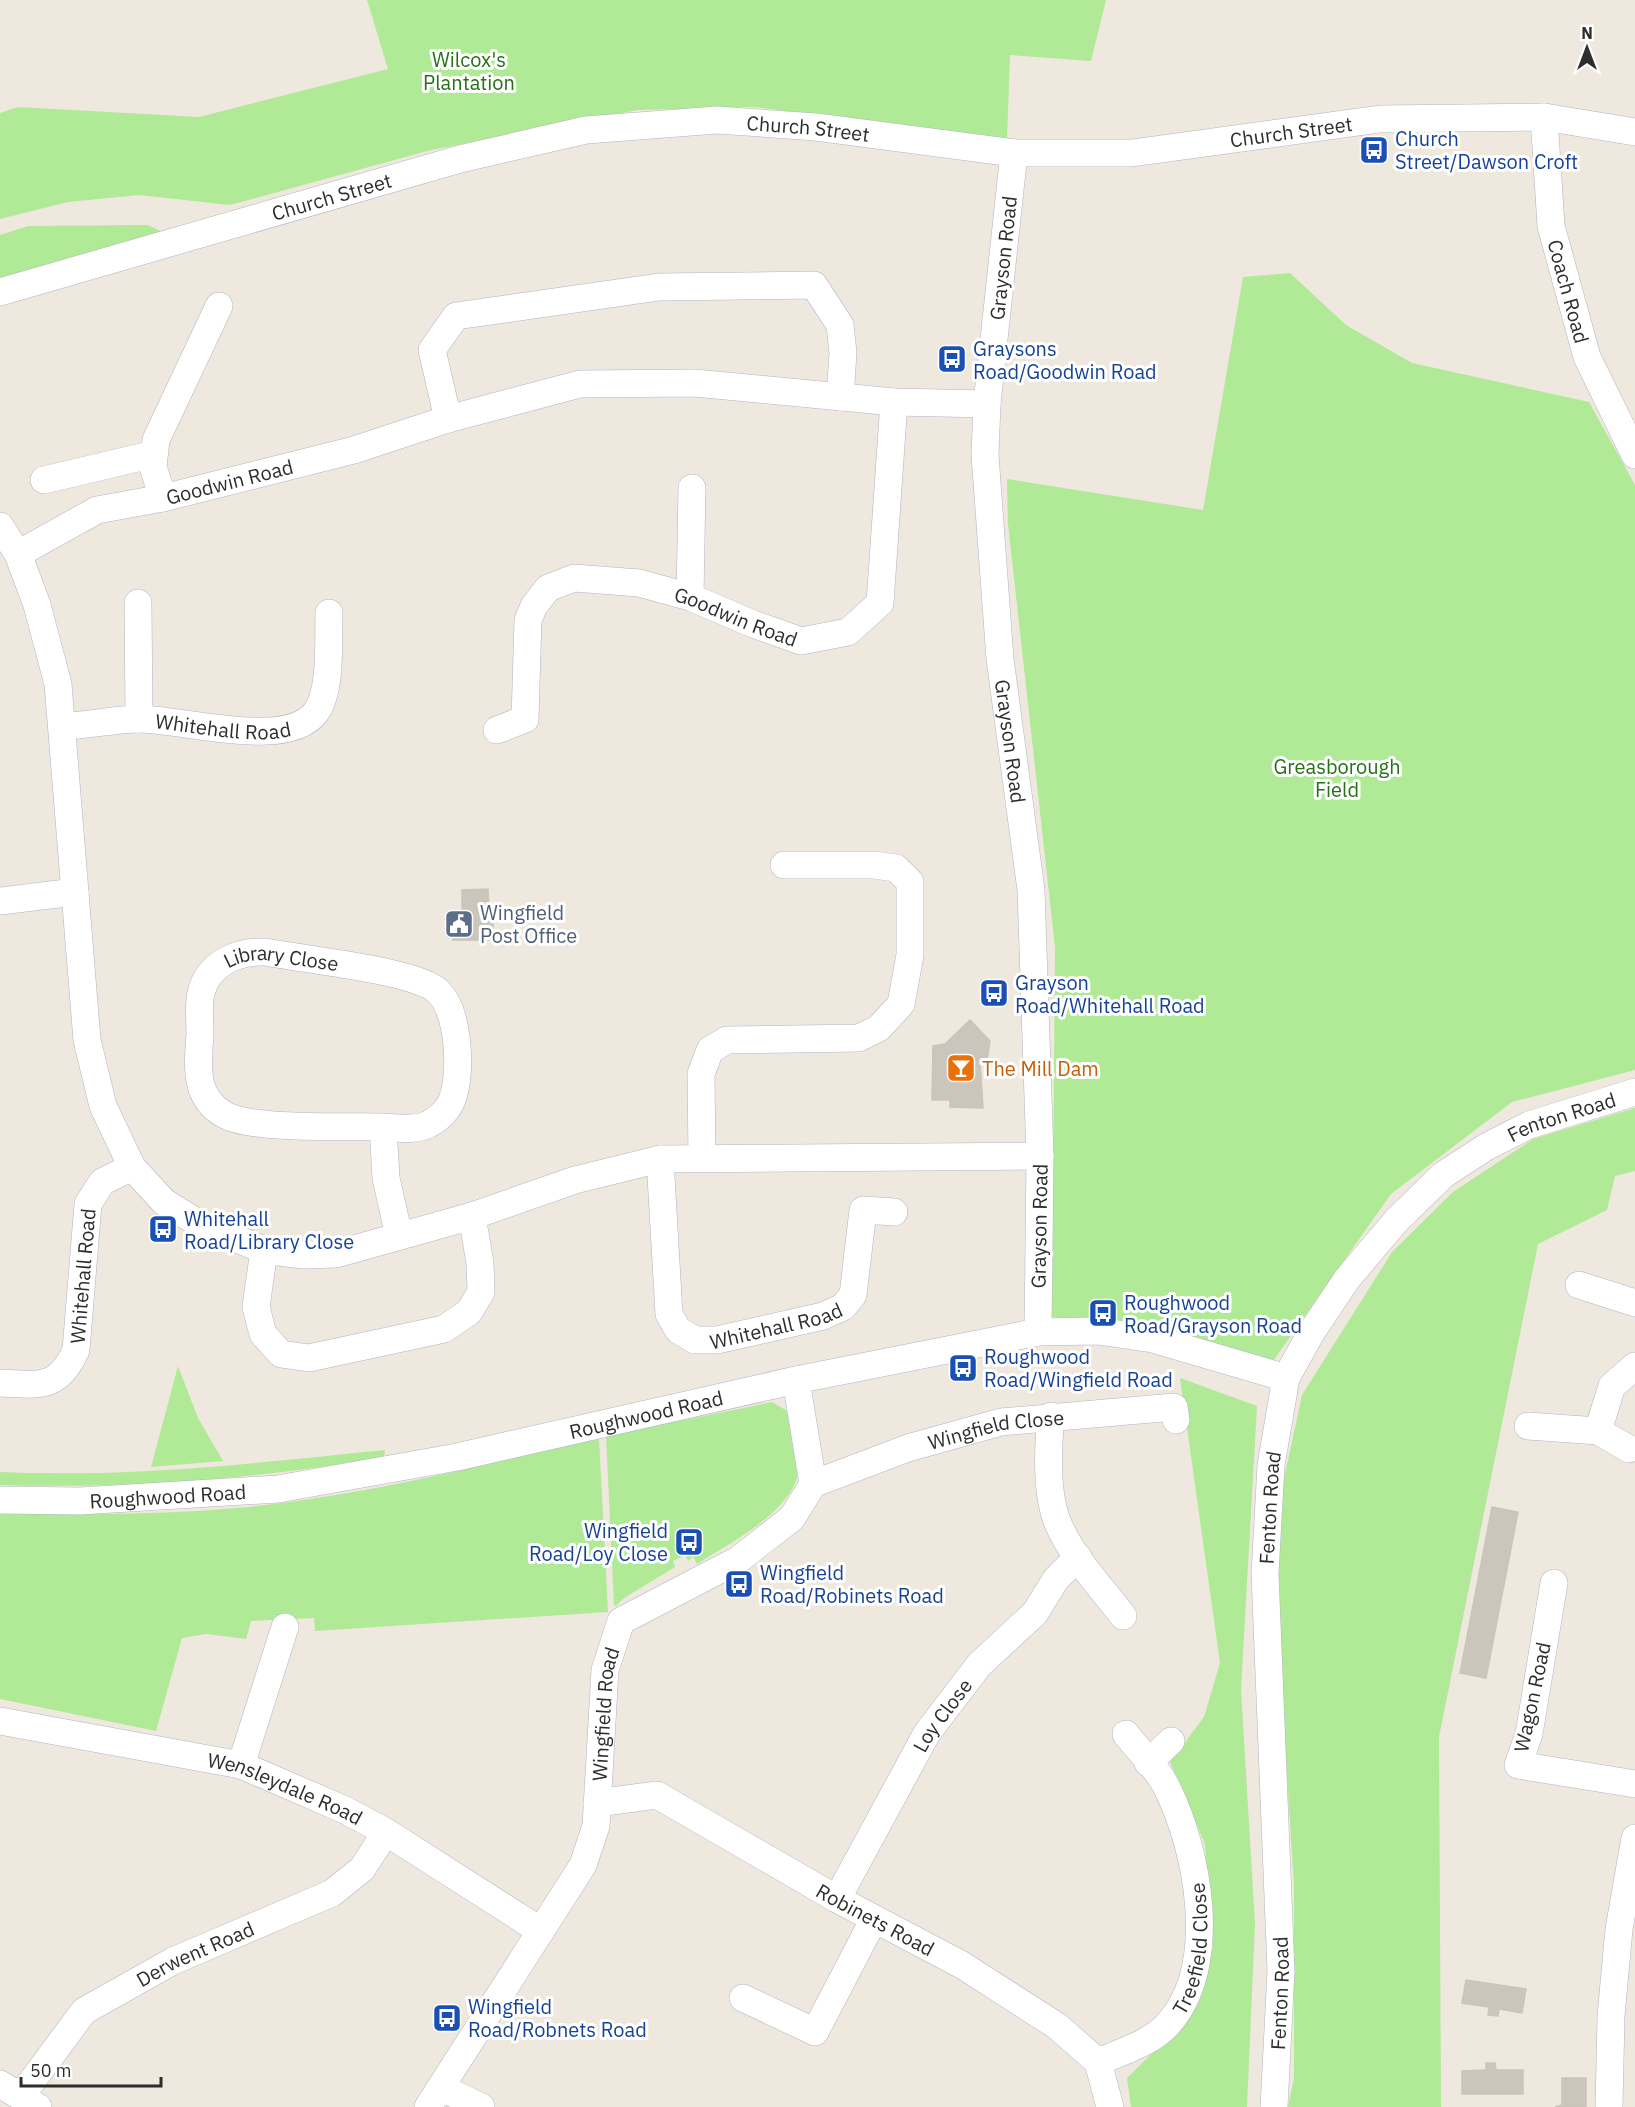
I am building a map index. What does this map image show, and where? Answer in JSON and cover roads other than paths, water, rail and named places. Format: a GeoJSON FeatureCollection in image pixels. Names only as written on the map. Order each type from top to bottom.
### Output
{"type":"FeatureCollection","features":[{"type":"Feature","properties":{"kind":"street","name":"Church Street"},"geometry":{"type":"LineString","coordinates":[[0,292],[460,159],[586,130],[717,120],[816,127],[1014,153],[1132,153],[1380,119],[1544,117],[1635,132]]}},
{"type":"Feature","properties":{"kind":"street","name":"Coach Road"},"geometry":{"type":"LineString","coordinates":[[1544,117],[1551,226],[1587,357],[1635,454]]}},
{"type":"Feature","properties":{"kind":"street","name":"Grayson Road"},"geometry":{"type":"LineString","coordinates":[[1014,153],[987,404],[987,496],[1000,659],[1031,890],[1040,1156],[1038,1332]]}},
{"type":"Feature","properties":{"kind":"street"},"geometry":{"type":"LineString","coordinates":[[448,419],[432,350],[456,316],[659,286],[814,285],[840,325],[843,353],[840,397]]}},
{"type":"Feature","properties":{"kind":"street"},"geometry":{"type":"LineString","coordinates":[[163,498],[153,467],[156,440],[219,306]]}},
{"type":"Feature","properties":{"kind":"street","name":"Goodwin Road"},"geometry":{"type":"LineString","coordinates":[[18,555],[97,510],[163,498],[354,450],[448,419],[580,384],[695,383],[894,402],[987,404]]}},
{"type":"Feature","properties":{"kind":"street","name":"Goodwin Road"},"geometry":{"type":"LineString","coordinates":[[497,730],[525,719],[528,620],[534,606],[548,588],[574,578],[639,583],[690,597],[753,624],[801,641],[848,632],[880,603],[894,402]]}},
{"type":"Feature","properties":{"kind":"street"},"geometry":{"type":"LineString","coordinates":[[44,480],[154,454]]}},
{"type":"Feature","properties":{"kind":"street"},"geometry":{"type":"LineString","coordinates":[[690,597],[692,488]]}},
{"type":"Feature","properties":{"kind":"street"},"geometry":{"type":"LineString","coordinates":[[0,526],[18,555],[50,646],[58,684],[87,1040],[103,1106],[132,1167],[164,1202],[198,1223],[264,1250],[303,1254],[336,1254],[472,1216],[574,1180],[660,1160],[1040,1156]]}},
{"type":"Feature","properties":{"kind":"street"},"geometry":{"type":"LineString","coordinates":[[138,603],[139,719]]}},
{"type":"Feature","properties":{"kind":"street","name":"Whitehall Road"},"geometry":{"type":"LineString","coordinates":[[62,726],[139,719],[273,732],[299,726],[316,712],[325,691],[329,613]]}},
{"type":"Feature","properties":{"kind":"street"},"geometry":{"type":"LineString","coordinates":[[702,1158],[701,1074],[710,1050],[727,1041],[859,1038],[879,1028],[902,1004],[910,955],[910,882],[896,868],[874,865],[784,865]]}},
{"type":"Feature","properties":{"kind":"street"},"geometry":{"type":"LineString","coordinates":[[0,901],[75,892]]}},
{"type":"Feature","properties":{"kind":"street","name":"Library Close"},"geometry":{"type":"LineString","coordinates":[[246,951],[265,952],[381,972],[427,983],[440,992],[455,1023],[453,1098],[438,1118],[428,1125],[415,1128],[383,1127],[238,1122],[210,1105],[201,1090],[198,1074],[201,992],[214,970],[227,958],[246,951]]}},
{"type":"Feature","properties":{"kind":"street","name":"Fenton Road"},"geometry":{"type":"LineString","coordinates":[[1274,2107],[1281,1971],[1265,1574],[1272,1465],[1286,1378],[1311,1333],[1347,1279],[1396,1221],[1443,1175],[1486,1147],[1529,1125],[1635,1092]]}},
{"type":"Feature","properties":{"kind":"street"},"geometry":{"type":"LineString","coordinates":[[383,1127],[386,1178],[399,1236]]}},
{"type":"Feature","properties":{"kind":"street","name":"Whitehall Road"},"geometry":{"type":"LineString","coordinates":[[660,1160],[669,1314],[678,1330],[695,1340],[717,1340],[823,1317],[843,1307],[853,1295],[863,1210],[894,1212]]}},
{"type":"Feature","properties":{"kind":"street","name":"Whitehall Road"},"geometry":{"type":"LineString","coordinates":[[0,1383],[41,1385],[67,1371],[76,1350],[87,1204],[102,1182],[132,1167]]}},
{"type":"Feature","properties":{"kind":"street"},"geometry":{"type":"LineString","coordinates":[[264,1250],[256,1306],[263,1334],[281,1354],[309,1358],[444,1329],[469,1312],[481,1292],[480,1263],[472,1216]]}},
{"type":"Feature","properties":{"kind":"street"},"geometry":{"type":"LineString","coordinates":[[1579,1285],[1635,1303]]}},
{"type":"Feature","properties":{"kind":"street","name":"Roughwood Road"},"geometry":{"type":"LineString","coordinates":[[0,1500],[80,1501],[278,1489],[457,1457],[796,1380],[1038,1332],[1098,1331],[1153,1339],[1286,1378]]}},
{"type":"Feature","properties":{"kind":"street"},"geometry":{"type":"LineString","coordinates":[[1598,1431],[1612,1386],[1635,1366]]}},
{"type":"Feature","properties":{"kind":"street"},"geometry":{"type":"LineString","coordinates":[[796,1380],[813,1484]]}},
{"type":"Feature","properties":{"kind":"street","name":"Wingfield Close"},"geometry":{"type":"LineString","coordinates":[[813,1484],[908,1448],[1001,1422],[1174,1407],[1176,1420]]}},
{"type":"Feature","properties":{"kind":"street"},"geometry":{"type":"LineString","coordinates":[[1051,1416],[1047,1453],[1057,1520],[1078,1557],[1123,1616]]}},
{"type":"Feature","properties":{"kind":"street"},"geometry":{"type":"LineString","coordinates":[[1528,1426],[1598,1431],[1629,1449]]}},
{"type":"Feature","properties":{"kind":"street","name":"Wingfield Road"},"geometry":{"type":"LineString","coordinates":[[435,2097],[582,1865],[596,1826],[605,1670],[621,1622],[738,1560],[792,1518],[813,1484]]}},
{"type":"Feature","properties":{"kind":"street","name":"Loy Close"},"geometry":{"type":"LineString","coordinates":[[837,1899],[927,1733],[979,1665],[1035,1613],[1056,1579],[1078,1557]]}},
{"type":"Feature","properties":{"kind":"street","name":"Wagon Road"},"geometry":{"type":"LineString","coordinates":[[1554,1582],[1529,1734],[1518,1765],[1635,1784]]}},
{"type":"Feature","properties":{"kind":"street"},"geometry":{"type":"LineString","coordinates":[[241,1765],[285,1627]]}},
{"type":"Feature","properties":{"kind":"street","name":"Wensleydale Road"},"geometry":{"type":"LineString","coordinates":[[0,1720],[241,1765],[345,1810],[386,1832],[541,1930]]}},
{"type":"Feature","properties":{"kind":"street","name":"Treefield Close"},"geometry":{"type":"LineString","coordinates":[[1098,2062],[1143,2043],[1169,2024],[1184,2001],[1196,1963],[1199,1920],[1195,1878],[1183,1824],[1166,1785],[1125,1734]]}},
{"type":"Feature","properties":{"kind":"street"},"geometry":{"type":"LineString","coordinates":[[1148,1763],[1171,1742]]}},
{"type":"Feature","properties":{"kind":"street","name":"Robinets Road"},"geometry":{"type":"LineString","coordinates":[[597,1803],[657,1795],[837,1899],[962,1965],[1048,2020],[1098,2062]]}},
{"type":"Feature","properties":{"kind":"street","name":"Derwent Road"},"geometry":{"type":"LineString","coordinates":[[20,2096],[84,2011],[173,1961],[332,1893],[362,1869],[386,1832]]}},
{"type":"Feature","properties":{"kind":"street"},"geometry":{"type":"LineString","coordinates":[[1609,2107],[1611,2016],[1619,1929],[1635,1838]]}},
{"type":"Feature","properties":{"kind":"street"},"geometry":{"type":"LineString","coordinates":[[743,1998],[815,2032],[874,1919]]}},
{"type":"Feature","properties":{"kind":"street"},"geometry":{"type":"LineString","coordinates":[[1098,2062],[1110,2107]]}},
{"type":"Feature","properties":{"kind":"street"},"geometry":{"type":"LineString","coordinates":[[435,2097],[481,2107]]}},
{"type":"Feature","properties":{"kind":"place","name":"Church Street/Dawson Croft"},"geometry":{"type":"Point","coordinates":[1374,150]}},
{"type":"Feature","properties":{"kind":"place","name":"Graysons Road/Goodwin Road"},"geometry":{"type":"Point","coordinates":[952,359]}},
{"type":"Feature","properties":{"kind":"place","name":"Wingfield Post Office"},"geometry":{"type":"Point","coordinates":[459,924]}},
{"type":"Feature","properties":{"kind":"place","name":"Grayson Road/Whitehall Road"},"geometry":{"type":"Point","coordinates":[994,993]}},
{"type":"Feature","properties":{"kind":"place","name":"The Mill Dam"},"geometry":{"type":"Point","coordinates":[961,1068]}},
{"type":"Feature","properties":{"kind":"place","name":"Whitehall Road/Library Close"},"geometry":{"type":"Point","coordinates":[163,1229]}},
{"type":"Feature","properties":{"kind":"place","name":"Roughwood Road/Grayson Road"},"geometry":{"type":"Point","coordinates":[1103,1313]}},
{"type":"Feature","properties":{"kind":"place","name":"Roughwood Road/Wingfield Road"},"geometry":{"type":"Point","coordinates":[963,1368]}},
{"type":"Feature","properties":{"kind":"place","name":"Wingfield Road/Loy Close"},"geometry":{"type":"Point","coordinates":[689,1542]}},
{"type":"Feature","properties":{"kind":"place","name":"Wingfield Road/Robinets Road"},"geometry":{"type":"Point","coordinates":[739,1584]}},
{"type":"Feature","properties":{"kind":"place","name":"Wingfield Road/Robnets Road"},"geometry":{"type":"Point","coordinates":[447,2018]}},
{"type":"Feature","properties":{"kind":"park label","name":"Wilcox's Plantation"},"geometry":{"type":"Point","coordinates":[469,70]}},
{"type":"Feature","properties":{"kind":"park label","name":"Greasborough Field"},"geometry":{"type":"Point","coordinates":[1337,778]}}]}
